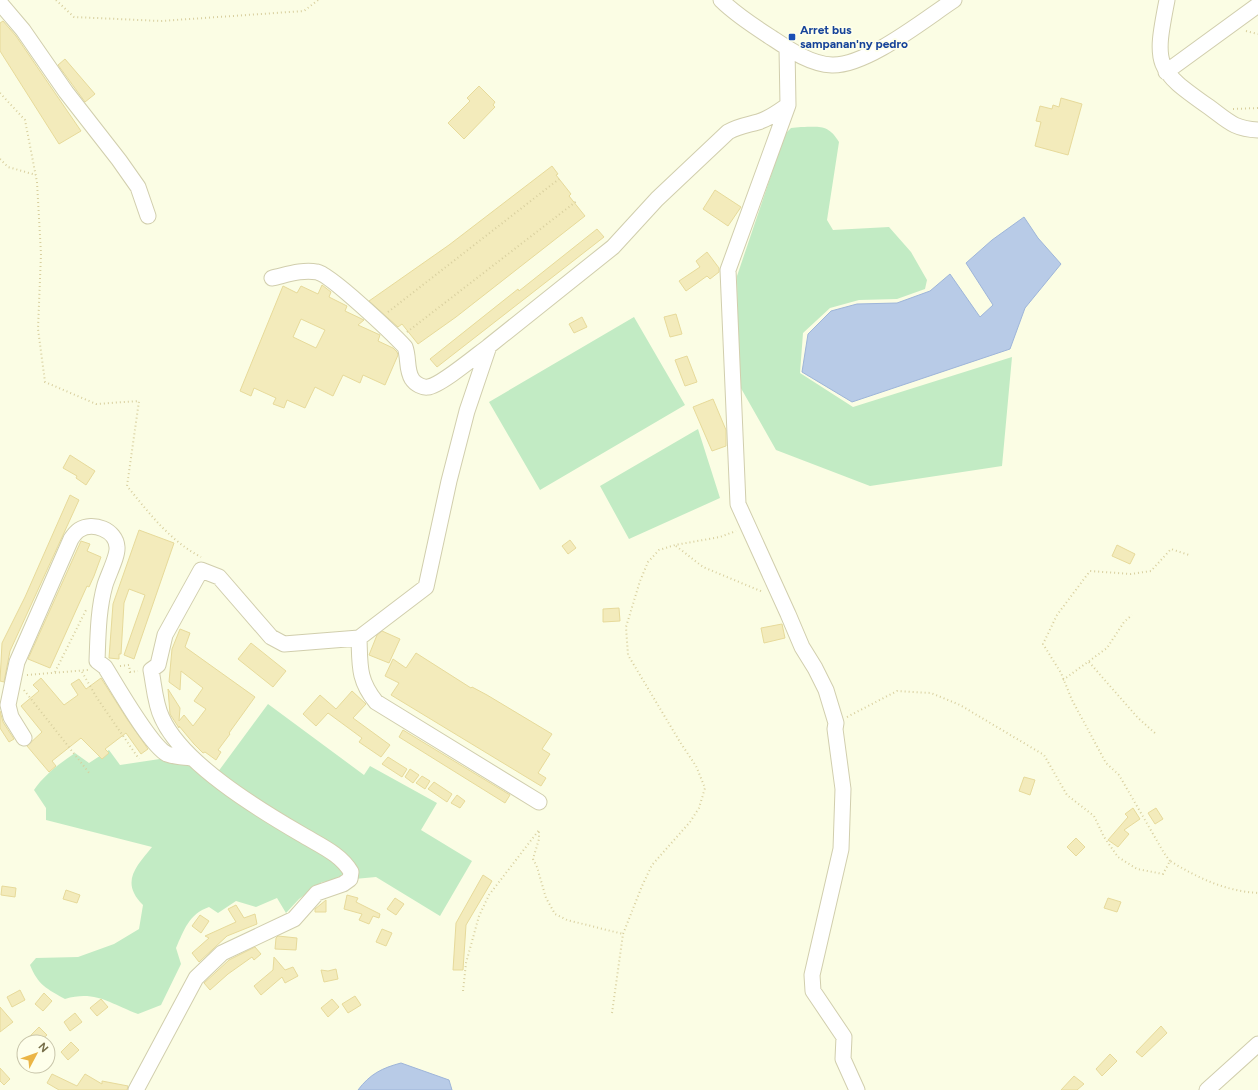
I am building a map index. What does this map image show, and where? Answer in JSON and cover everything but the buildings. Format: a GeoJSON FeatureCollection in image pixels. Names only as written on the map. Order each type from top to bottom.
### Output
{"type":"FeatureCollection","features":[{"type":"Feature","properties":{"kind":"street"},"geometry":{"type":"LineString","coordinates":[[721,0],[787,48],[808,60],[832,65],[855,61],[876,51],[954,0]]}},
{"type":"Feature","properties":{"kind":"street"},"geometry":{"type":"LineString","coordinates":[[1168,0],[1160,40],[1162,63],[1166,72],[1183,90],[1230,124],[1244,129],[1258,130]]}},
{"type":"Feature","properties":{"kind":"street"},"geometry":{"type":"LineString","coordinates":[[0,3],[23,30],[66,92],[131,176],[138,187],[148,216]]}},
{"type":"Feature","properties":{"kind":"street"},"geometry":{"type":"LineString","coordinates":[[1166,72],[1258,5]]}},
{"type":"Feature","properties":{"kind":"street"},"geometry":{"type":"LineString","coordinates":[[787,48],[788,105],[728,270],[738,504],[802,648],[815,668],[826,690],[836,723],[835,729],[843,789],[841,848],[812,975],[813,991],[844,1038],[843,1059],[857,1090]]}},
{"type":"Feature","properties":{"kind":"street"},"geometry":{"type":"LineString","coordinates":[[272,278],[301,271],[318,272],[333,281],[398,339],[405,347],[409,356],[409,367],[412,380],[419,386],[428,387],[440,382],[489,346],[613,247],[657,199],[728,132],[741,125],[758,122],[774,116],[788,105]]}},
{"type":"Feature","properties":{"kind":"street"},"geometry":{"type":"LineString","coordinates":[[136,1090],[196,978],[204,969],[222,952],[294,919],[317,893],[344,884],[350,879],[351,872],[340,858],[260,810],[192,758],[171,736],[161,717],[151,670],[158,665],[165,635],[201,570],[219,577],[271,637],[284,644],[359,638],[426,586],[449,481],[465,418],[489,346]]}},
{"type":"Feature","properties":{"kind":"street"},"geometry":{"type":"LineString","coordinates":[[24,738],[11,717],[8,705],[17,662],[71,539],[79,530],[90,526],[103,529],[113,535],[117,548],[105,585],[99,612],[98,661],[105,667],[154,744],[167,754],[192,758]]}},
{"type":"Feature","properties":{"kind":"street"},"geometry":{"type":"LineString","coordinates":[[359,638],[361,672],[366,689],[376,702],[539,802]]}},
{"type":"Feature","properties":{"kind":"street"},"geometry":{"type":"LineString","coordinates":[[1206,1090],[1258,1044]]}},
{"type":"Feature","properties":{"kind":"path"},"geometry":{"type":"LineString","coordinates":[[56,0],[74,18],[161,21],[304,11],[318,0]]}},
{"type":"Feature","properties":{"kind":"path"},"geometry":{"type":"LineString","coordinates":[[0,94],[25,120],[36,174],[41,254],[38,329],[45,382],[96,404],[139,401],[127,486],[160,526],[190,552],[202,558]]}},
{"type":"Feature","properties":{"kind":"path"},"geometry":{"type":"LineString","coordinates":[[0,159],[8,167],[36,174]]}},
{"type":"Feature","properties":{"kind":"path"},"geometry":{"type":"LineString","coordinates":[[378,320],[459,259],[560,179]]}},
{"type":"Feature","properties":{"kind":"path"},"geometry":{"type":"LineString","coordinates":[[398,339],[578,200]]}},
{"type":"Feature","properties":{"kind":"path"},"geometry":{"type":"LineString","coordinates":[[612,1013],[624,934],[652,865],[690,822],[699,808],[705,788],[696,766],[628,656],[626,627],[640,581],[648,562],[659,550],[675,545],[720,537],[734,532],[746,523]]}},
{"type":"Feature","properties":{"kind":"path"},"geometry":{"type":"LineString","coordinates":[[675,545],[703,567],[760,590],[766,595]]}},
{"type":"Feature","properties":{"kind":"path"},"geometry":{"type":"LineString","coordinates":[[1189,555],[1171,549],[1151,571],[1131,574],[1090,571],[1057,615],[1043,644],[1106,763],[1119,775],[1170,861],[1196,877],[1224,887],[1258,893]]}},
{"type":"Feature","properties":{"kind":"path"},"geometry":{"type":"LineString","coordinates":[[55,672],[89,603]]}},
{"type":"Feature","properties":{"kind":"path"},"geometry":{"type":"LineString","coordinates":[[1063,680],[1106,648],[1124,622],[1132,614]]}},
{"type":"Feature","properties":{"kind":"path"},"geometry":{"type":"LineString","coordinates":[[1089,662],[1138,718],[1156,734]]}},
{"type":"Feature","properties":{"kind":"path"},"geometry":{"type":"LineString","coordinates":[[14,676],[55,672],[82,672],[105,667],[129,665],[130,672],[151,670]]}},
{"type":"Feature","properties":{"kind":"path"},"geometry":{"type":"LineString","coordinates":[[82,672],[97,698],[139,759]]}},
{"type":"Feature","properties":{"kind":"path"},"geometry":{"type":"LineString","coordinates":[[14,676],[90,774]]}},
{"type":"Feature","properties":{"kind":"path"},"geometry":{"type":"LineString","coordinates":[[836,723],[897,691],[931,693],[960,705],[1044,755],[1068,795],[1094,816],[1104,837],[1118,856],[1137,869],[1163,874],[1170,861]]}},
{"type":"Feature","properties":{"kind":"path"},"geometry":{"type":"LineString","coordinates":[[463,991],[466,963],[479,916],[489,895],[539,830],[539,839],[533,859],[538,867],[546,898],[555,914],[567,920],[624,934]]}},
{"type":"Feature","properties":{"kind":"green space"},"geometry":{"type":"Polygon","coordinates":[[[818,127],[827,129],[839,142],[827,220],[833,230],[889,227],[911,252],[927,280],[925,289],[897,299],[859,300],[830,308],[803,333],[800,373],[853,407],[1012,357],[1002,466],[870,486],[776,450],[738,383],[737,276],[785,134],[791,128],[818,127]]]}},
{"type":"Feature","properties":{"kind":"green space"},"geometry":{"type":"Polygon","coordinates":[[[634,317],[685,405],[540,490],[489,402],[634,317]]]}},
{"type":"Feature","properties":{"kind":"green space"},"geometry":{"type":"Polygon","coordinates":[[[698,429],[720,498],[629,539],[600,486],[698,429]]]}},
{"type":"Feature","properties":{"kind":"green space"},"geometry":{"type":"Polygon","coordinates":[[[268,704],[364,775],[370,766],[437,803],[421,830],[472,861],[440,916],[376,877],[322,882],[299,899],[286,913],[277,898],[256,907],[236,901],[218,913],[209,907],[202,910],[188,923],[176,948],[181,964],[161,1005],[138,1014],[111,1002],[94,997],[86,996],[65,999],[44,986],[36,977],[30,965],[36,958],[78,957],[114,944],[139,929],[143,905],[136,897],[132,889],[133,875],[136,868],[152,847],[46,820],[46,808],[34,790],[38,784],[63,761],[75,753],[89,763],[109,750],[120,765],[173,757],[189,763],[212,780],[268,704]]]}},
{"type":"Feature","properties":{"kind":"water"},"geometry":{"type":"Polygon","coordinates":[[[1024,217],[1038,238],[1061,264],[1025,308],[1010,349],[852,402],[802,372],[808,334],[831,311],[857,304],[897,303],[930,291],[950,274],[980,317],[993,305],[966,263],[992,240],[1024,217]]]}},
{"type":"Feature","properties":{"kind":"water"},"geometry":{"type":"Polygon","coordinates":[[[401,1063],[449,1080],[452,1090],[358,1090],[377,1072],[401,1063]]]}},
{"type":"Feature","properties":{"kind":"place","name":"Arret bus sampanan'ny pedro"},"geometry":{"type":"Point","coordinates":[792,37]}}]}
